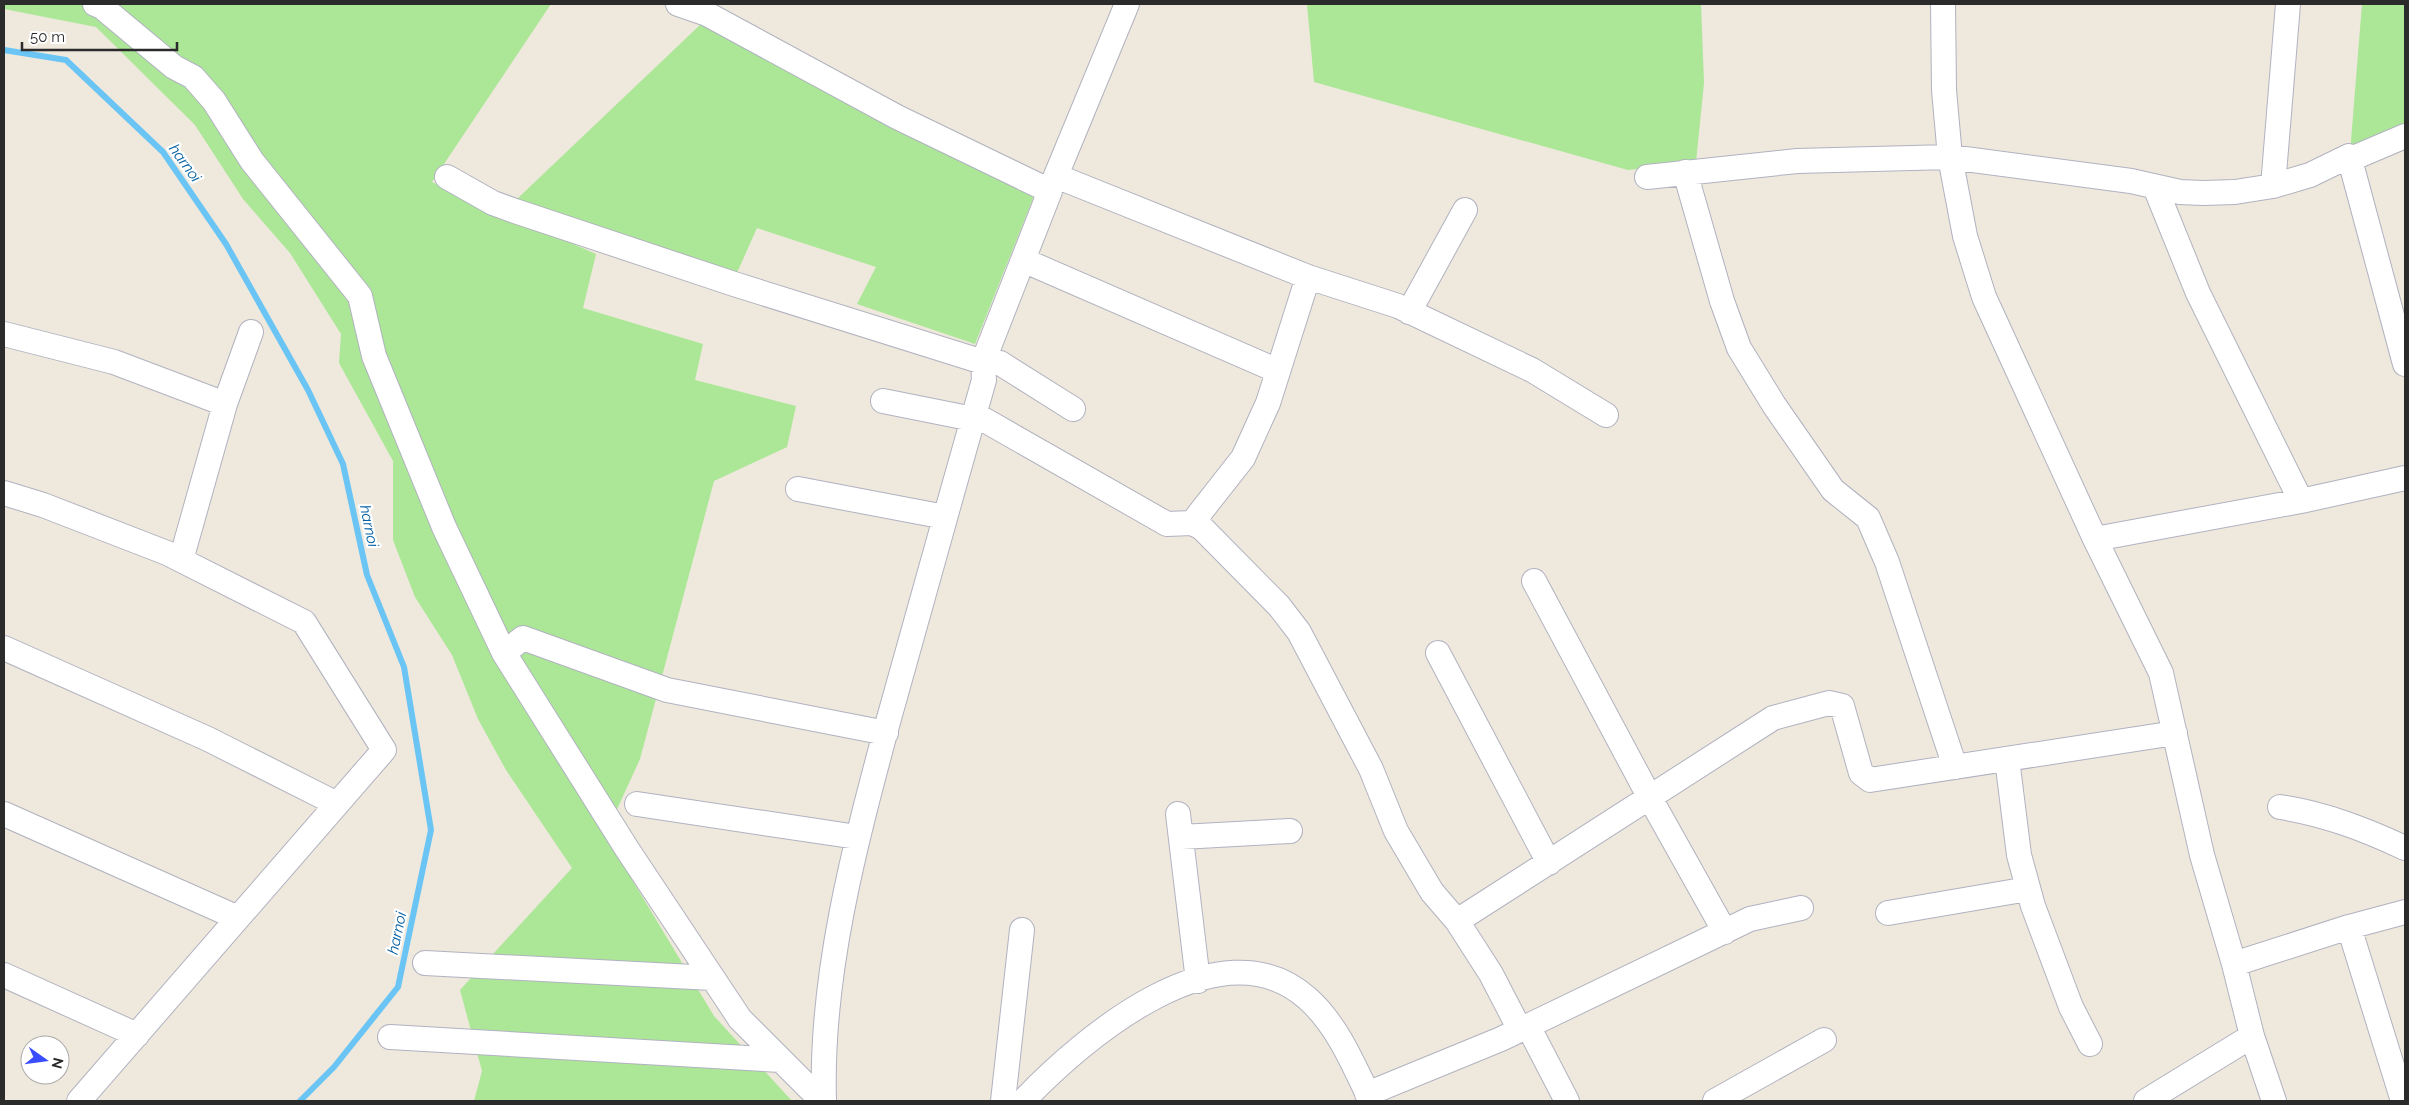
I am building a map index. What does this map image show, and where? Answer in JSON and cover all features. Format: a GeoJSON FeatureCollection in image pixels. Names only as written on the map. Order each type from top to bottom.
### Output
{"type":"FeatureCollection","features":[{"type":"Feature","properties":{"kind":"street"},"geometry":{"type":"LineString","coordinates":[[94,4],[102,7],[174,67],[193,77],[214,101],[252,160],[360,296],[374,356],[444,527],[504,653],[627,849],[740,1019],[823,1101]]}},
{"type":"Feature","properties":{"kind":"street"},"geometry":{"type":"LineString","coordinates":[[678,4],[707,14],[897,118],[1053,184],[1409,312],[1532,370],[1606,415]]}},
{"type":"Feature","properties":{"kind":"street"},"geometry":{"type":"LineString","coordinates":[[823,1101],[823,1059],[828,996],[858,837],[984,380],[983,362],[1053,184],[1128,4]]}},
{"type":"Feature","properties":{"kind":"street"},"geometry":{"type":"LineString","coordinates":[[1943,4],[1944,90],[1950,157],[1965,236],[1984,298],[2095,539],[2161,673],[2202,855],[2234,964],[2252,1036],[2274,1101]]}},
{"type":"Feature","properties":{"kind":"street"},"geometry":{"type":"LineString","coordinates":[[2273,186],[2288,4]]}},
{"type":"Feature","properties":{"kind":"street"},"geometry":{"type":"LineString","coordinates":[[2349,156],[2351,159],[2405,136]]}},
{"type":"Feature","properties":{"kind":"street"},"geometry":{"type":"LineString","coordinates":[[1647,176],[1797,160],[1950,157],[2131,181],[2180,192],[2203,193],[2235,192],[2273,186],[2310,175],[2349,156]]}},
{"type":"Feature","properties":{"kind":"street"},"geometry":{"type":"LineString","coordinates":[[2349,156],[2396,287],[2405,364]]}},
{"type":"Feature","properties":{"kind":"street"},"geometry":{"type":"LineString","coordinates":[[1685,172],[1722,301],[1739,348],[1774,405],[1833,490],[1868,518],[1886,562],[1955,767]]}},
{"type":"Feature","properties":{"kind":"street"},"geometry":{"type":"LineString","coordinates":[[447,177],[493,204],[734,284],[983,362],[1000,363],[1073,409]]}},
{"type":"Feature","properties":{"kind":"street"},"geometry":{"type":"LineString","coordinates":[[2155,187],[2198,294],[2301,501]]}},
{"type":"Feature","properties":{"kind":"street"},"geometry":{"type":"LineString","coordinates":[[1409,312],[1465,210]]}},
{"type":"Feature","properties":{"kind":"street"},"geometry":{"type":"LineString","coordinates":[[1023,260],[1278,371]]}},
{"type":"Feature","properties":{"kind":"street"},"geometry":{"type":"LineString","coordinates":[[1192,523],[1243,458],[1268,403],[1308,277]]}},
{"type":"Feature","properties":{"kind":"street"},"geometry":{"type":"LineString","coordinates":[[181,560],[226,404],[252,332]]}},
{"type":"Feature","properties":{"kind":"street"},"geometry":{"type":"LineString","coordinates":[[4,334],[114,362],[226,404]]}},
{"type":"Feature","properties":{"kind":"street"},"geometry":{"type":"LineString","coordinates":[[883,401],[974,416],[1167,524],[1192,523],[1202,528],[1279,606],[1299,632],[1371,768],[1396,831],[1432,892],[1457,921],[1491,974],[1567,1101]]}},
{"type":"Feature","properties":{"kind":"street"},"geometry":{"type":"LineString","coordinates":[[2095,539],[2301,501],[2405,478]]}},
{"type":"Feature","properties":{"kind":"street"},"geometry":{"type":"LineString","coordinates":[[798,489],[945,518]]}},
{"type":"Feature","properties":{"kind":"street"},"geometry":{"type":"LineString","coordinates":[[4,493],[43,504],[181,560],[304,622],[384,750],[80,1101]]}},
{"type":"Feature","properties":{"kind":"street"},"geometry":{"type":"LineString","coordinates":[[1534,581],[1650,798],[1725,932]]}},
{"type":"Feature","properties":{"kind":"street"},"geometry":{"type":"LineString","coordinates":[[504,653],[523,638],[667,690],[886,733]]}},
{"type":"Feature","properties":{"kind":"street"},"geometry":{"type":"LineString","coordinates":[[4,648],[208,739],[337,804]]}},
{"type":"Feature","properties":{"kind":"street"},"geometry":{"type":"LineString","coordinates":[[1438,653],[1549,863]]}},
{"type":"Feature","properties":{"kind":"street"},"geometry":{"type":"LineString","coordinates":[[1457,921],[1773,718],[1829,702],[1842,706],[1861,773],[1870,780],[2175,733]]}},
{"type":"Feature","properties":{"kind":"street"},"geometry":{"type":"LineString","coordinates":[[2007,759],[2019,855],[2028,889],[2070,1007],[2090,1044]]}},
{"type":"Feature","properties":{"kind":"street"},"geometry":{"type":"LineString","coordinates":[[637,804],[858,837]]}},
{"type":"Feature","properties":{"kind":"street"},"geometry":{"type":"LineString","coordinates":[[2280,807],[2324,815],[2356,826],[2405,848]]}},
{"type":"Feature","properties":{"kind":"street"},"geometry":{"type":"LineString","coordinates":[[4,814],[238,918]]}},
{"type":"Feature","properties":{"kind":"street"},"geometry":{"type":"LineString","coordinates":[[1178,814],[1198,981]]}},
{"type":"Feature","properties":{"kind":"street"},"geometry":{"type":"LineString","coordinates":[[1181,837],[1290,831]]}},
{"type":"Feature","properties":{"kind":"street"},"geometry":{"type":"LineString","coordinates":[[1888,913],[2028,889]]}},
{"type":"Feature","properties":{"kind":"street"},"geometry":{"type":"LineString","coordinates":[[1023,1101],[1074,1053],[1140,1003],[1169,989],[1224,974],[1254,973],[1286,984],[1300,993],[1326,1019],[1369,1098],[1524,1028],[1750,919],[1801,908]]}},
{"type":"Feature","properties":{"kind":"street"},"geometry":{"type":"LineString","coordinates":[[2234,964],[2349,927],[2405,912]]}},
{"type":"Feature","properties":{"kind":"street"},"geometry":{"type":"LineString","coordinates":[[2349,927],[2403,1101]]}},
{"type":"Feature","properties":{"kind":"street"},"geometry":{"type":"LineString","coordinates":[[1004,1101],[1022,930]]}},
{"type":"Feature","properties":{"kind":"street"},"geometry":{"type":"LineString","coordinates":[[425,963],[712,978]]}},
{"type":"Feature","properties":{"kind":"street"},"geometry":{"type":"LineString","coordinates":[[4,974],[137,1035]]}},
{"type":"Feature","properties":{"kind":"street"},"geometry":{"type":"LineString","coordinates":[[2146,1101],[2252,1036]]}},
{"type":"Feature","properties":{"kind":"street"},"geometry":{"type":"LineString","coordinates":[[390,1037],[781,1060]]}},
{"type":"Feature","properties":{"kind":"street"},"geometry":{"type":"LineString","coordinates":[[1715,1101],[1824,1040]]}},
{"type":"Feature","properties":{"kind":"green space"},"geometry":{"type":"Polygon","coordinates":[[[4,4],[551,4],[432,182],[596,254],[583,308],[703,344],[695,380],[796,406],[787,447],[714,481],[640,759],[613,818],[619,858],[714,1016],[792,1101],[474,1101],[482,1071],[460,990],[572,868],[506,770],[478,719],[452,655],[415,597],[393,540],[393,461],[339,363],[341,334],[290,253],[243,199],[195,125],[96,27],[4,9],[4,4]]]}},
{"type":"Feature","properties":{"kind":"green space"},"geometry":{"type":"Polygon","coordinates":[[[1307,4],[1701,4],[1704,83],[1696,162],[1628,170],[1314,82],[1307,4]]]}},
{"type":"Feature","properties":{"kind":"green space"},"geometry":{"type":"Polygon","coordinates":[[[2362,4],[2405,4],[2405,131],[2350,153],[2362,4]]]}},
{"type":"Feature","properties":{"kind":"green space"},"geometry":{"type":"Polygon","coordinates":[[[701,24],[1034,196],[975,344],[857,304],[876,267],[757,228],[736,275],[517,199],[701,24]]]}},
{"type":"Feature","properties":{"kind":"waterway","name":"harnoi"},"geometry":{"type":"LineString","coordinates":[[4,50],[66,60],[163,152],[226,244],[308,390],[343,464],[367,575],[404,667],[431,830],[398,987],[334,1067],[300,1101]]}}]}
